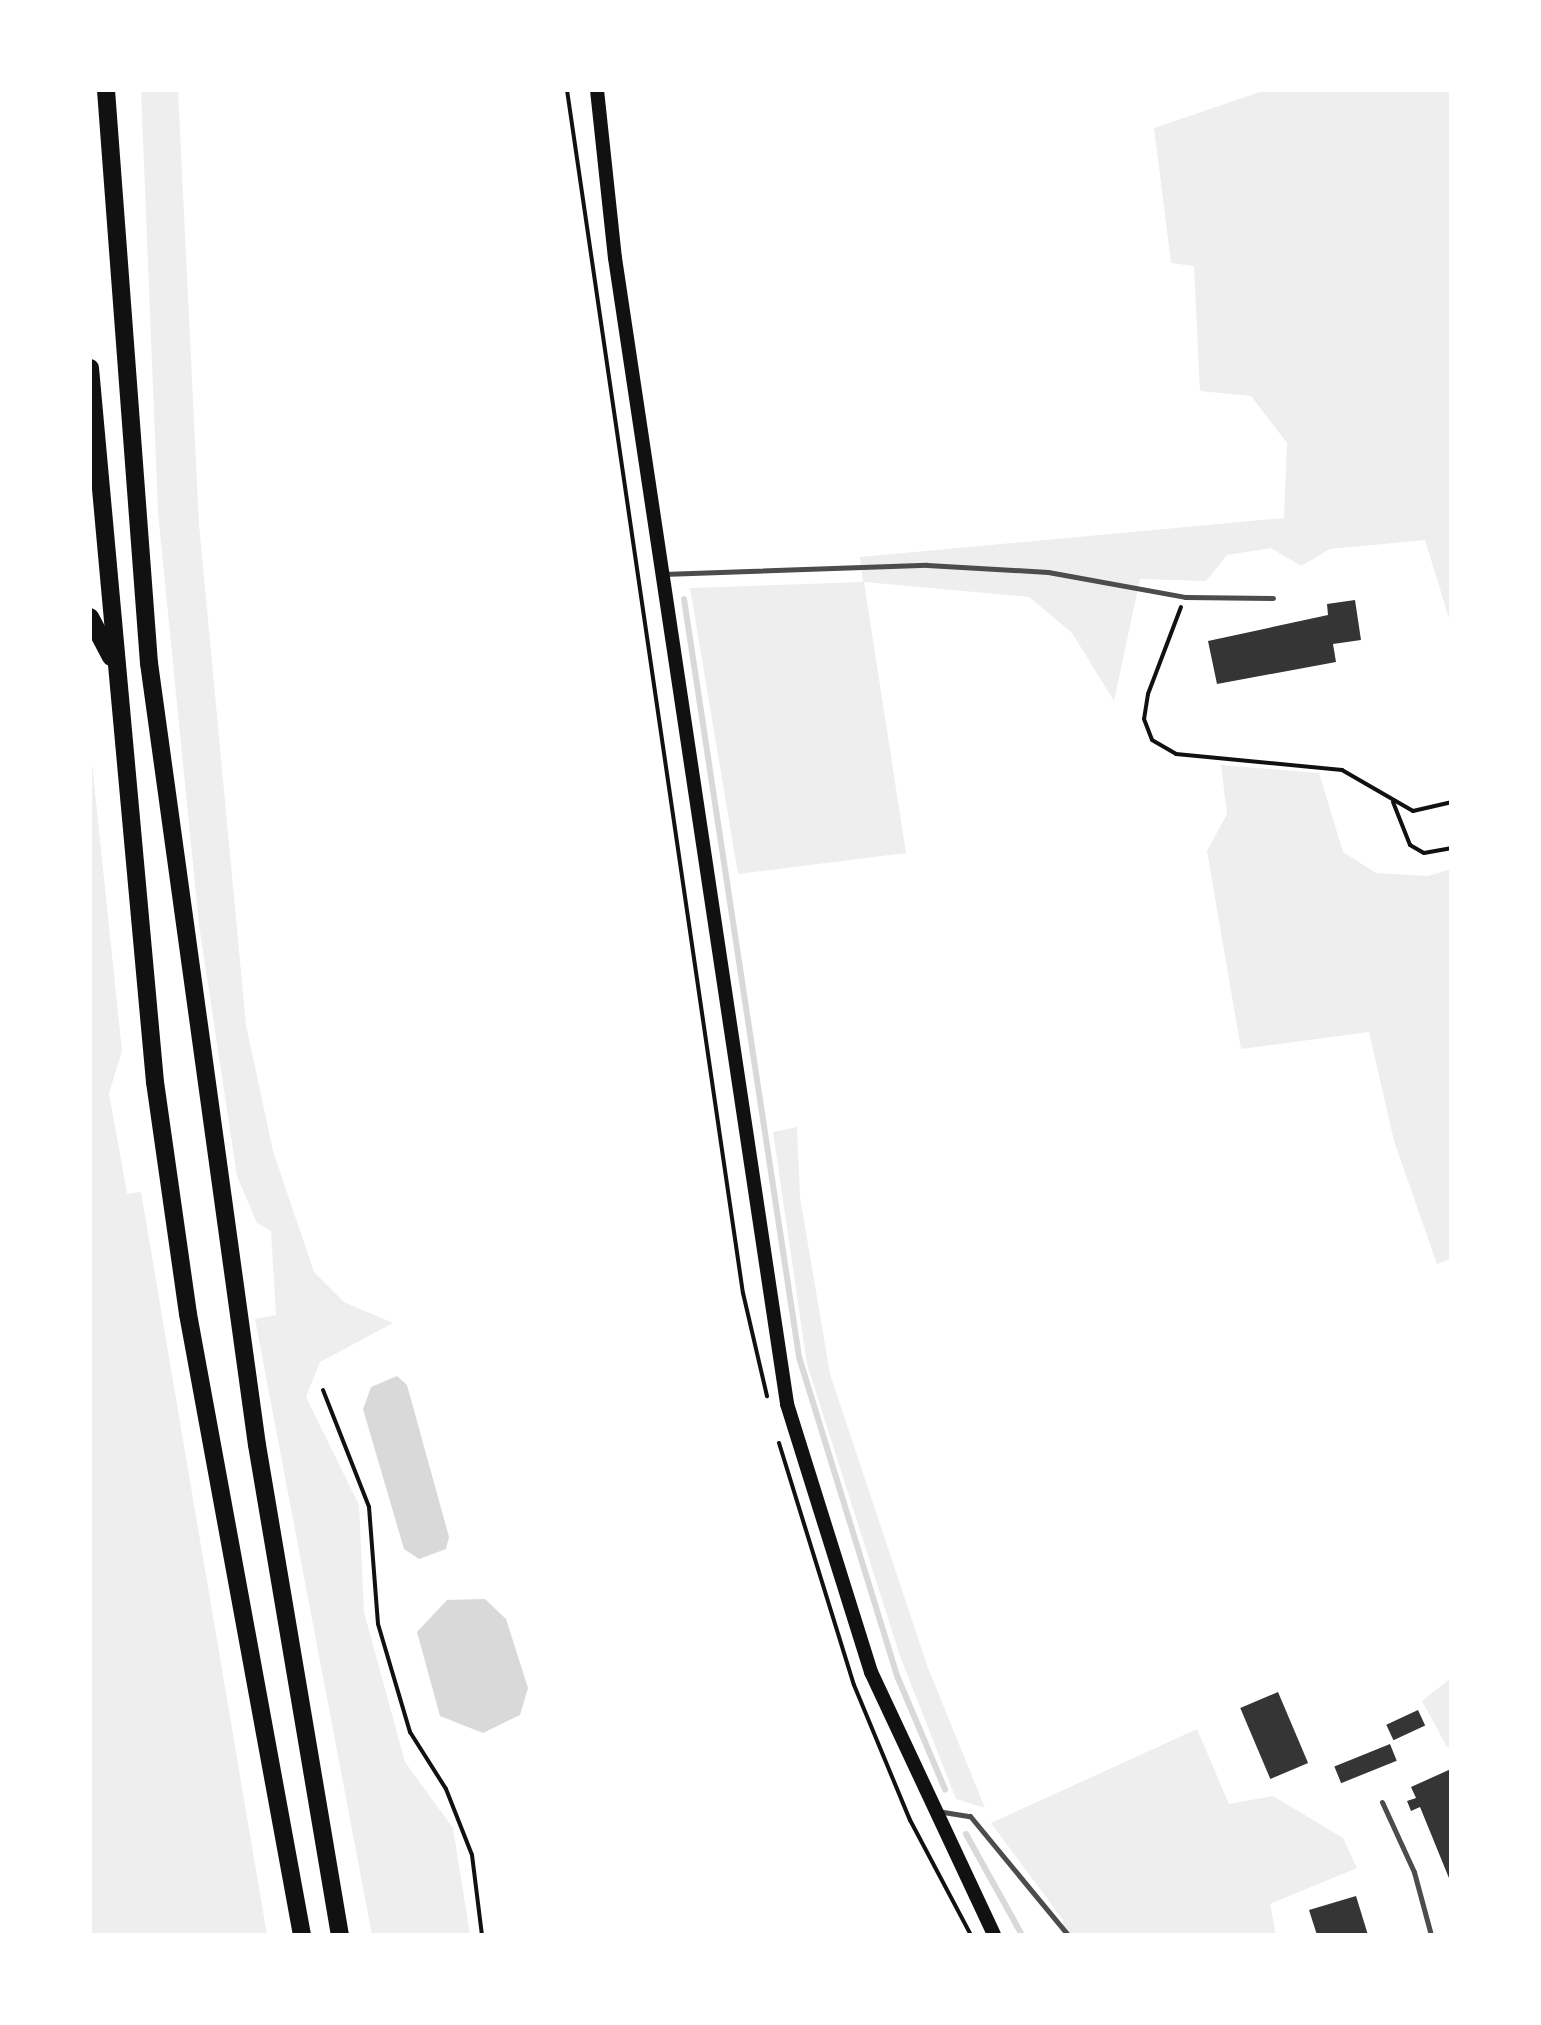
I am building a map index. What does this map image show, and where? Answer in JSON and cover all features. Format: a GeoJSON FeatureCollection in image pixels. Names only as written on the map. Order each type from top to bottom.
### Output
{"type":"FeatureCollection","features":[{"type":"Feature","properties":{"kind":"highway"},"geometry":{"type":"LineString","coordinates":[[106,90],[149,663],[257,1445],[340,1935]]}},
{"type":"Feature","properties":{"kind":"highway"},"geometry":{"type":"LineString","coordinates":[[90,368],[155,1082],[188,1314],[302,1935]]}},
{"type":"Feature","properties":{"kind":"highway"},"geometry":{"type":"LineString","coordinates":[[90,617],[115,665]]}},
{"type":"Feature","properties":{"kind":"main road"},"geometry":{"type":"LineString","coordinates":[[597,90],[662,574],[787,1404],[871,1672],[994,1935]]}},
{"type":"Feature","properties":{"kind":"lane"},"geometry":{"type":"LineString","coordinates":[[662,574],[927,565],[1048,572],[1185,597],[1273,598]]}},
{"type":"Feature","properties":{"kind":"lane"},"geometry":{"type":"LineString","coordinates":[[1382,1802],[1414,1872],[1431,1935]]}},
{"type":"Feature","properties":{"kind":"lane"},"geometry":{"type":"LineString","coordinates":[[933,1810],[970,1816],[1068,1935]]}},
{"type":"Feature","properties":{"kind":"path"},"geometry":{"type":"LineString","coordinates":[[567,90],[638,571]]}},
{"type":"Feature","properties":{"kind":"path"},"geometry":{"type":"LineString","coordinates":[[1185,597],[1148,694],[1144,719],[1152,740],[1176,754],[1342,770],[1393,802],[1418,811],[1451,802]]}},
{"type":"Feature","properties":{"kind":"path"},"geometry":{"type":"LineString","coordinates":[[1393,802],[1410,845],[1424,853],[1451,848]]}},
{"type":"Feature","properties":{"kind":"path"},"geometry":{"type":"LineString","coordinates":[[323,1390],[369,1507],[378,1624],[410,1732],[446,1789],[472,1855],[482,1935]]}},
{"type":"Feature","properties":{"kind":"shaded area"},"geometry":{"type":"Polygon","coordinates":[[[141,90],[178,90],[199,524],[246,1025],[273,1151],[314,1272],[344,1302],[393,1323],[320,1362],[306,1397],[359,1505],[364,1612],[405,1762],[453,1828],[470,1935],[372,1935],[255,1319],[276,1315],[271,1231],[257,1223],[237,1176],[199,925],[158,512],[141,90]]]}},
{"type":"Feature","properties":{"kind":"shaded area"},"geometry":{"type":"Polygon","coordinates":[[[1266,90],[1451,90],[1451,625],[1425,540],[1330,549],[1301,566],[1271,548],[1227,555],[1206,581],[1140,579],[1114,701],[1072,633],[1029,597],[864,582],[906,853],[738,874],[690,588],[863,582],[860,557],[1284,518],[1287,443],[1251,396],[1200,391],[1194,266],[1171,263],[1154,128],[1266,90]]]}},
{"type":"Feature","properties":{"kind":"shaded area"},"geometry":{"type":"Polygon","coordinates":[[[90,744],[122,1051],[109,1093],[127,1194],[141,1192],[267,1935],[90,1935],[90,744]]]}},
{"type":"Feature","properties":{"kind":"shaded area"},"geometry":{"type":"Polygon","coordinates":[[[1221,765],[1319,773],[1343,852],[1376,873],[1428,876],[1451,869],[1451,1259],[1437,1264],[1394,1141],[1369,1032],[1241,1049],[1207,851],[1227,814],[1221,765]]]}},
{"type":"Feature","properties":{"kind":"shaded area"},"geometry":{"type":"Polygon","coordinates":[[[797,1127],[800,1197],[830,1374],[928,1668],[985,1808],[956,1799],[900,1656],[807,1364],[773,1132],[797,1127]]]}},
{"type":"Feature","properties":{"kind":"shaded area"},"geometry":{"type":"Polygon","coordinates":[[[397,1376],[407,1385],[449,1537],[446,1549],[419,1559],[404,1549],[363,1409],[371,1387],[397,1376]]]}},
{"type":"Feature","properties":{"kind":"shaded area"},"geometry":{"type":"Polygon","coordinates":[[[485,1599],[506,1619],[528,1688],[520,1715],[483,1733],[440,1716],[417,1632],[447,1600],[485,1599]]]}},
{"type":"Feature","properties":{"kind":"shaded area"},"geometry":{"type":"Polygon","coordinates":[[[1451,1678],[1451,1746],[1447,1747],[1422,1701],[1451,1678]]]}},
{"type":"Feature","properties":{"kind":"shaded area"},"geometry":{"type":"Polygon","coordinates":[[[1197,1729],[1229,1804],[1273,1796],[1343,1838],[1357,1868],[1270,1904],[1276,1935],[1064,1935],[1063,1920],[991,1823],[1197,1729]]]}},
{"type":"Feature","properties":{"kind":"building"},"geometry":{"type":"Polygon","coordinates":[[[1355,600],[1361,640],[1333,644],[1336,662],[1217,684],[1208,641],[1328,615],[1327,604],[1355,600]]]}},
{"type":"Feature","properties":{"kind":"building"},"geometry":{"type":"Polygon","coordinates":[[[1278,1692],[1308,1763],[1270,1779],[1240,1708],[1278,1692]]]}},
{"type":"Feature","properties":{"kind":"building"},"geometry":{"type":"Polygon","coordinates":[[[1418,1710],[1425,1725],[1393,1740],[1386,1725],[1418,1710]]]}},
{"type":"Feature","properties":{"kind":"building"},"geometry":{"type":"Polygon","coordinates":[[[1390,1744],[1397,1761],[1341,1783],[1334,1766],[1390,1744]]]}},
{"type":"Feature","properties":{"kind":"building"},"geometry":{"type":"Polygon","coordinates":[[[1451,1769],[1451,1883],[1420,1807],[1411,1811],[1407,1801],[1416,1798],[1411,1787],[1451,1769]]]}},
{"type":"Feature","properties":{"kind":"building"},"geometry":{"type":"Polygon","coordinates":[[[1356,1896],[1368,1935],[1317,1935],[1309,1910],[1356,1896]]]}},
{"type":"Feature","properties":{"kind":"waterway"},"geometry":{"type":"LineString","coordinates":[[684,599],[799,1357],[898,1678],[945,1789]]}},
{"type":"Feature","properties":{"kind":"waterway"},"geometry":{"type":"LineString","coordinates":[[966,1834],[1022,1935]]}}]}
